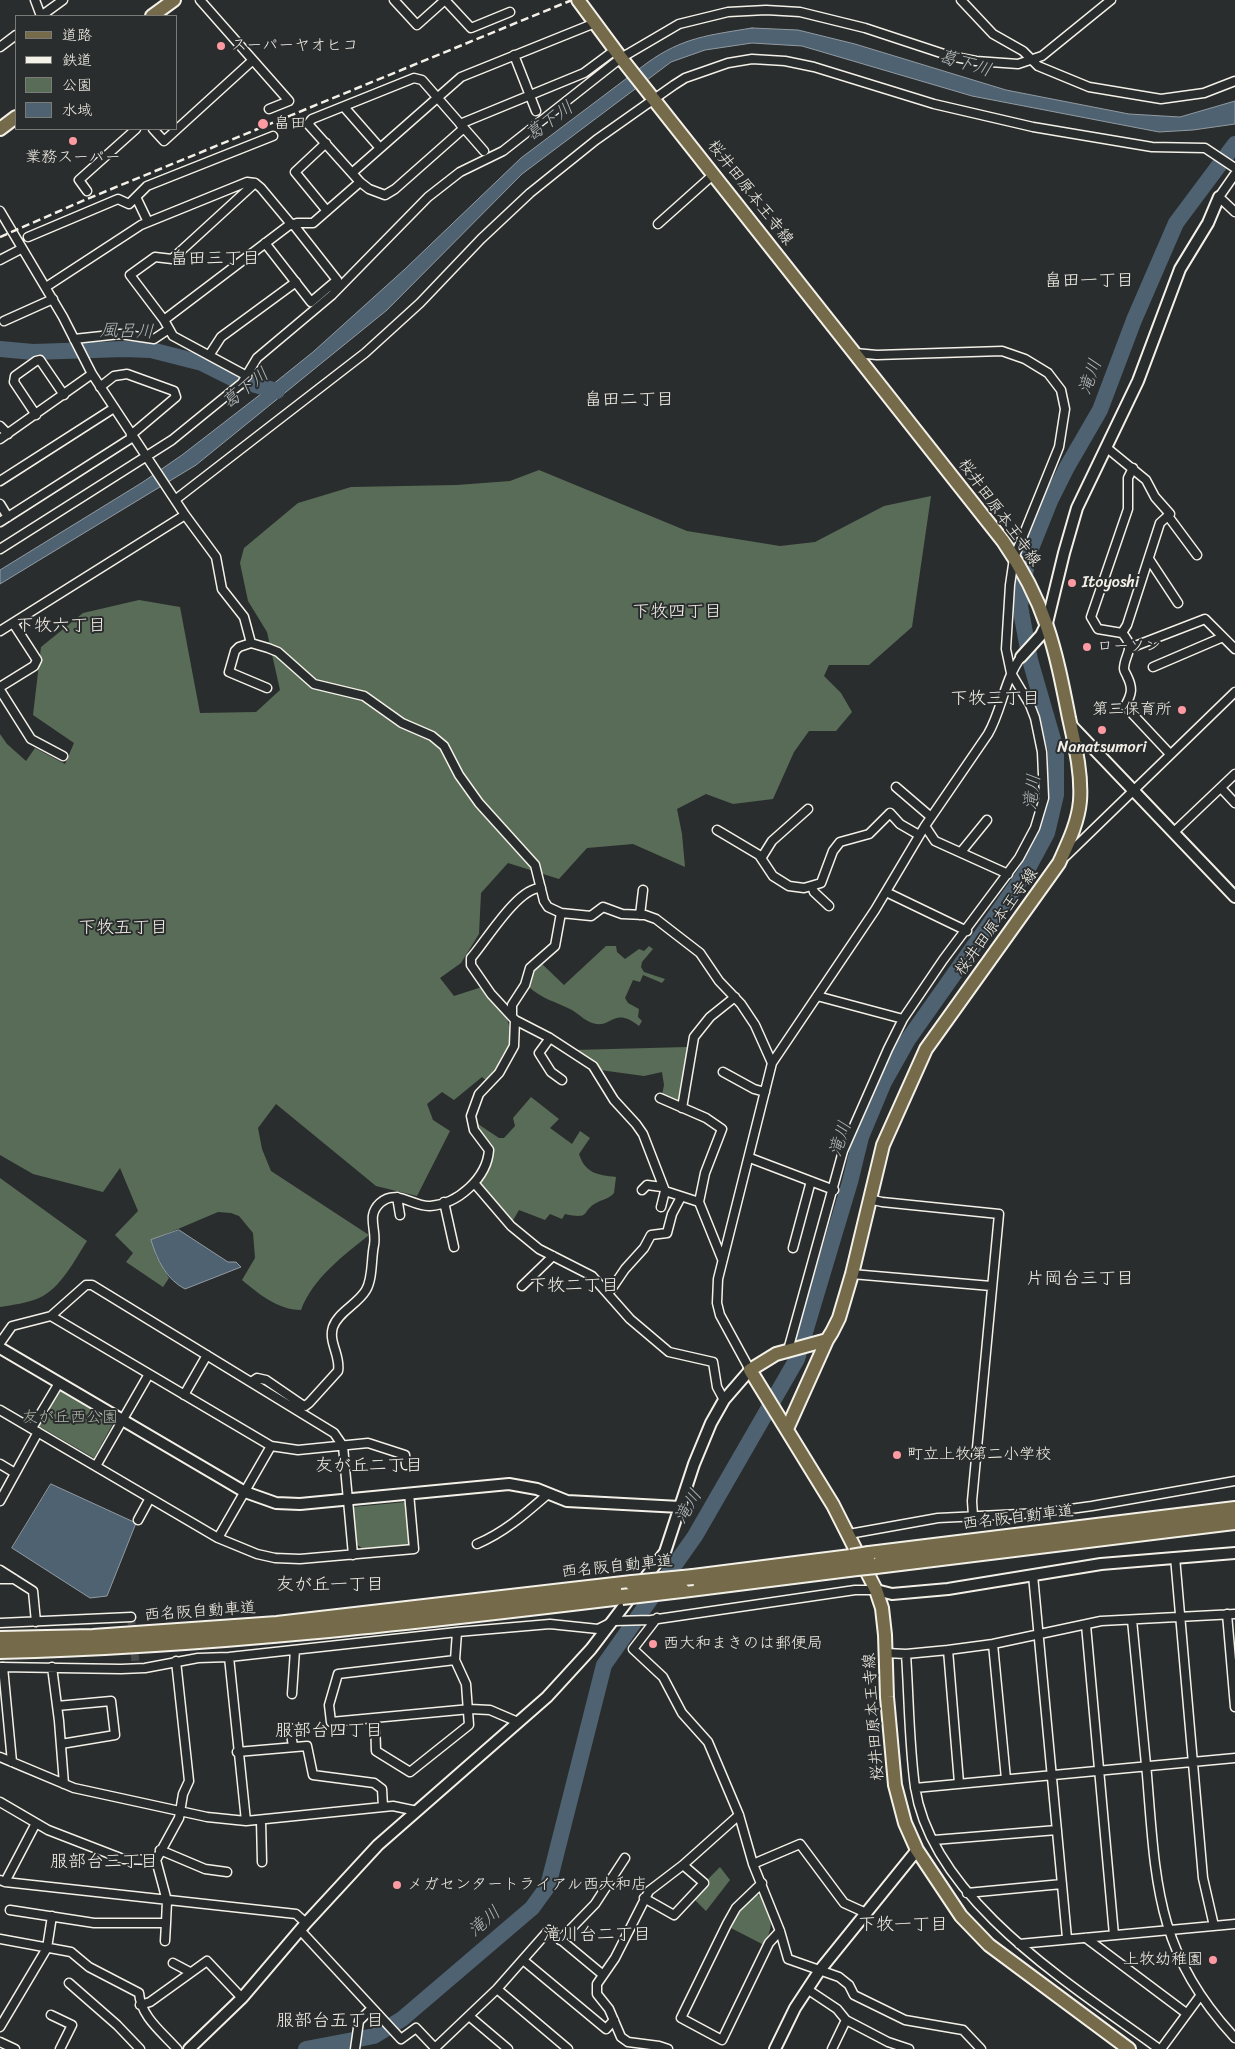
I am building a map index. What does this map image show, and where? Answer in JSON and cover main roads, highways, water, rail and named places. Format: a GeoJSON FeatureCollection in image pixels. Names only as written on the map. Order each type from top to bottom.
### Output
{"type":"FeatureCollection","features":[{"type":"Feature","properties":{"kind":"highway","name":"西名阪自動車道"},"geometry":{"type":"LineString","coordinates":[[872,1560],[1235,1509]]}},
{"type":"Feature","properties":{"kind":"highway","name":"西名阪自動車道"},"geometry":{"type":"LineString","coordinates":[[0,1639],[102,1636],[277,1624],[632,1583],[1235,1522]]}},
{"type":"Feature","properties":{"kind":"highway","name":"西名阪自動車道"},"geometry":{"type":"LineString","coordinates":[[0,1651],[94,1649],[279,1636],[682,1590],[854,1562]]}},
{"type":"Feature","properties":{"kind":"main road"},"geometry":{"type":"LineString","coordinates":[[153,15],[174,0]]}},
{"type":"Feature","properties":{"kind":"main road","name":"桜井田原本王寺線"},"geometry":{"type":"LineString","coordinates":[[578,0],[618,54],[932,449],[1016,561],[1048,623],[1079,770],[1080,803],[1076,821],[1060,863],[926,1049],[883,1145],[852,1274],[839,1318],[821,1342],[786,1428]]}},
{"type":"Feature","properties":{"kind":"main road"},"geometry":{"type":"LineString","coordinates":[[0,129],[15,118]]}},
{"type":"Feature","properties":{"kind":"main road","name":"桜井田原本王寺線"},"geometry":{"type":"LineString","coordinates":[[821,1342],[788,1350],[750,1370],[849,1534],[876,1590],[882,1608],[889,1731],[895,1785],[905,1823],[917,1850],[961,1916],[989,1945],[1129,2049]]}},
{"type":"Feature","properties":{"kind":"water"},"geometry":{"type":"Polygon","coordinates":[[[752,28],[798,30],[855,44],[1006,90],[1129,114],[1180,117],[1235,101],[1235,124],[1193,130],[1159,132],[972,96],[802,46],[752,43],[705,50],[671,62],[522,174],[387,310],[196,465],[0,584],[0,570],[143,482],[182,455],[313,352],[405,269],[521,158],[647,63],[660,54],[697,38],[752,28]]]}},
{"type":"Feature","properties":{"kind":"water"},"geometry":{"type":"Polygon","coordinates":[[[179,1230],[228,1262],[236,1262],[241,1267],[185,1289],[178,1285],[163,1268],[151,1240],[179,1230]]]}},
{"type":"Feature","properties":{"kind":"water"},"geometry":{"type":"Polygon","coordinates":[[[51,1484],[136,1523],[107,1596],[90,1598],[12,1548],[51,1484]]]}},
{"type":"Feature","properties":{"kind":"waterway","name":"滝川"},"geometry":{"type":"LineString","coordinates":[[306,2049],[374,2036],[402,2019],[532,1908],[548,1886],[604,1665],[695,1536],[797,1359],[850,1182],[861,1137],[884,1082],[907,1041],[1026,872],[1047,833],[1056,795],[1056,750],[1030,660],[1020,606],[1028,556],[1050,501],[1100,410],[1134,320],[1176,223],[1235,144]]}},
{"type":"Feature","properties":{"kind":"waterway","name":"風呂川"},"geometry":{"type":"LineString","coordinates":[[0,349],[33,352],[151,350],[202,363],[234,379],[277,391]]}},
{"type":"Feature","properties":{"kind":"tunnel"},"geometry":{"type":"LineString","coordinates":[[131,1617],[136,1668]]}},
{"type":"Feature","properties":{"kind":"railway"},"geometry":{"type":"LineString","coordinates":[[0,237],[87,199],[572,0]]}},
{"type":"Feature","properties":{"kind":"place","name":"スーパーヤオヒコ"},"geometry":{"type":"Point","coordinates":[221,46]}},
{"type":"Feature","properties":{"kind":"place","name":"畠田"},"geometry":{"type":"Point","coordinates":[263,124]}},
{"type":"Feature","properties":{"kind":"place","name":"業務スーパー"},"geometry":{"type":"Point","coordinates":[73,141]}},
{"type":"Feature","properties":{"kind":"place","name":"Itoyoshi"},"geometry":{"type":"Point","coordinates":[1072,583]}},
{"type":"Feature","properties":{"kind":"place","name":"ローソン"},"geometry":{"type":"Point","coordinates":[1087,647]}},
{"type":"Feature","properties":{"kind":"place","name":"第三保育所"},"geometry":{"type":"Point","coordinates":[1182,710]}},
{"type":"Feature","properties":{"kind":"place","name":"Nanatsumori"},"geometry":{"type":"Point","coordinates":[1102,730]}},
{"type":"Feature","properties":{"kind":"place","name":"町立上牧第二小学校"},"geometry":{"type":"Point","coordinates":[897,1455]}},
{"type":"Feature","properties":{"kind":"place","name":"西大和まきのは郵便局"},"geometry":{"type":"Point","coordinates":[653,1644]}},
{"type":"Feature","properties":{"kind":"place","name":"メガセンタートライアル西大和店"},"geometry":{"type":"Point","coordinates":[397,1885]}},
{"type":"Feature","properties":{"kind":"place","name":"上牧幼稚園"},"geometry":{"type":"Point","coordinates":[1213,1960]}},
{"type":"Feature","properties":{"kind":"district","name":"畠田三丁目"},"geometry":{"type":"Point","coordinates":[215,259]}},
{"type":"Feature","properties":{"kind":"district","name":"畠田一丁目"},"geometry":{"type":"Point","coordinates":[1089,281]}},
{"type":"Feature","properties":{"kind":"district","name":"畠田二丁目"},"geometry":{"type":"Point","coordinates":[629,400]}},
{"type":"Feature","properties":{"kind":"district","name":"下牧四丁目"},"geometry":{"type":"Point","coordinates":[677,612]}},
{"type":"Feature","properties":{"kind":"district","name":"下牧六丁目"},"geometry":{"type":"Point","coordinates":[61,626]}},
{"type":"Feature","properties":{"kind":"district","name":"下牧三丁目"},"geometry":{"type":"Point","coordinates":[995,699]}},
{"type":"Feature","properties":{"kind":"district","name":"下牧五丁目"},"geometry":{"type":"Point","coordinates":[123,928]}},
{"type":"Feature","properties":{"kind":"district","name":"片岡台三丁目"},"geometry":{"type":"Point","coordinates":[1080,1279]}},
{"type":"Feature","properties":{"kind":"district","name":"下牧二丁目"},"geometry":{"type":"Point","coordinates":[574,1286]}},
{"type":"Feature","properties":{"kind":"district","name":"友が丘二丁目"},"geometry":{"type":"Point","coordinates":[369,1466]}},
{"type":"Feature","properties":{"kind":"district","name":"友が丘一丁目"},"geometry":{"type":"Point","coordinates":[330,1585]}},
{"type":"Feature","properties":{"kind":"district","name":"服部台四丁目"},"geometry":{"type":"Point","coordinates":[329,1731]}},
{"type":"Feature","properties":{"kind":"district","name":"服部台三丁目"},"geometry":{"type":"Point","coordinates":[104,1862]}},
{"type":"Feature","properties":{"kind":"district","name":"下牧一丁目"},"geometry":{"type":"Point","coordinates":[903,1925]}},
{"type":"Feature","properties":{"kind":"district","name":"滝川台二丁目"},"geometry":{"type":"Point","coordinates":[597,1935]}},
{"type":"Feature","properties":{"kind":"district","name":"服部台五丁目"},"geometry":{"type":"Point","coordinates":[330,2021]}},
{"type":"Feature","properties":{"kind":"water label","name":"葛下川"},"geometry":{"type":"Point","coordinates":[965,64]}},
{"type":"Feature","properties":{"kind":"water label","name":"葛下川"},"geometry":{"type":"Point","coordinates":[550,122]}},
{"type":"Feature","properties":{"kind":"water label","name":"葛下川"},"geometry":{"type":"Point","coordinates":[246,389]}},
{"type":"Feature","properties":{"kind":"park label","name":"友が丘西公園"},"geometry":{"type":"Point","coordinates":[70,1418]}}]}
